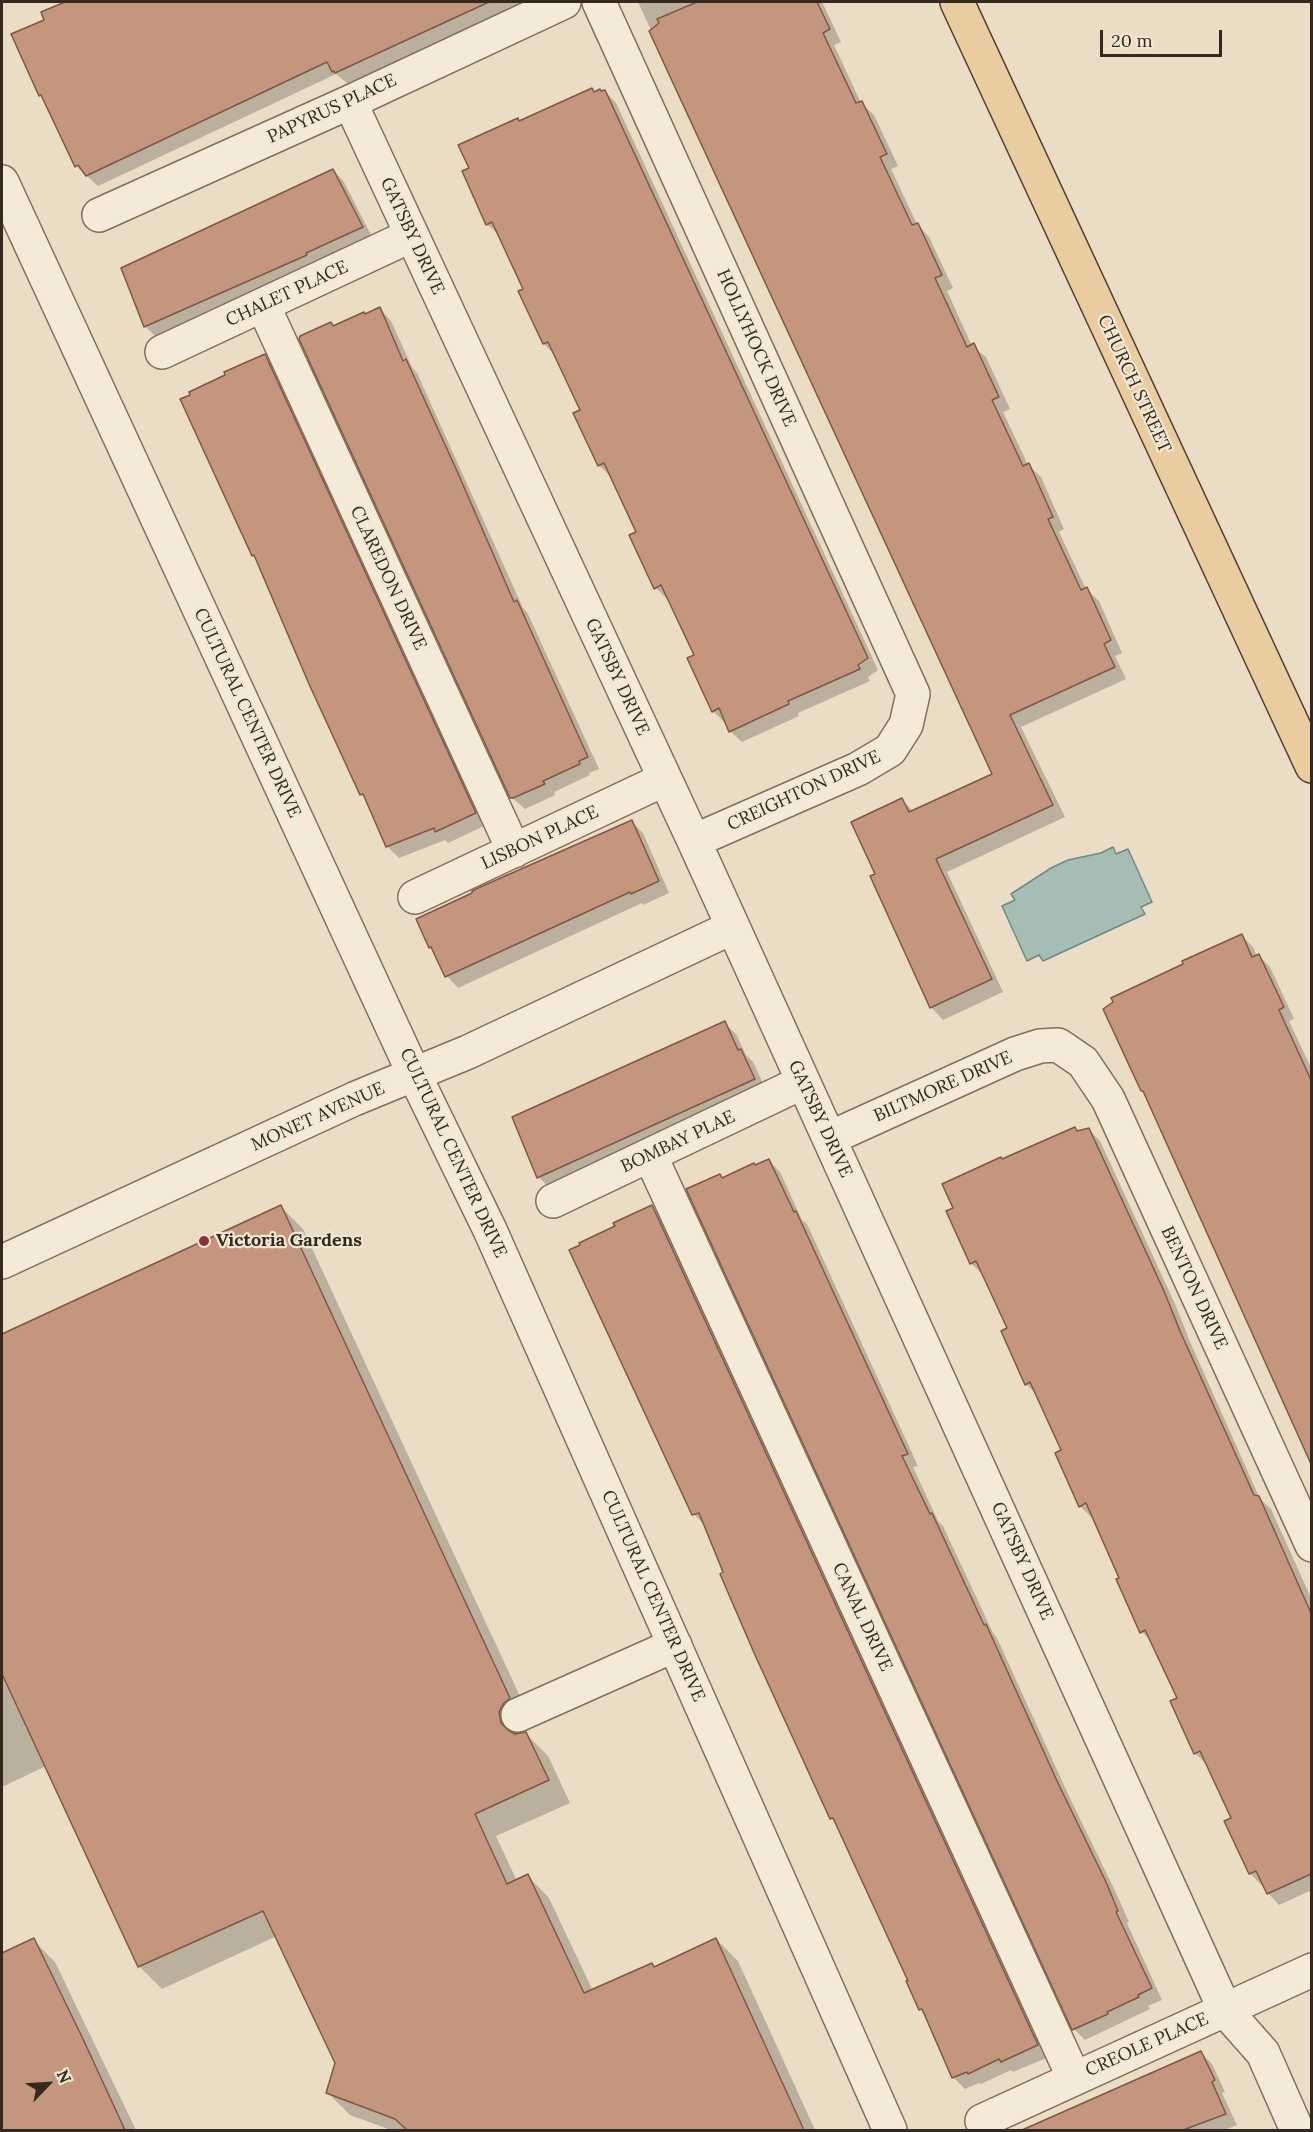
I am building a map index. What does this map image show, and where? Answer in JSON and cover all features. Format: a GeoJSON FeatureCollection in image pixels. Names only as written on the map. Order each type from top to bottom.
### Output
{"type":"FeatureCollection","features":[{"type":"Feature","properties":{"kind":"main road","name":"CHURCH STREET"},"geometry":{"type":"LineString","coordinates":[[957,2],[1311,766]]}},
{"type":"Feature","properties":{"kind":"street","name":"PAPYRUS PLACE"},"geometry":{"type":"LineString","coordinates":[[99,215],[564,2]]}},
{"type":"Feature","properties":{"kind":"street","name":"HOLLYHOCK DRIVE"},"geometry":{"type":"LineString","coordinates":[[599,2],[913,694]]}},
{"type":"Feature","properties":{"kind":"street","name":"GATSBY DRIVE"},"geometry":{"type":"LineString","coordinates":[[350,102],[830,1138],[1225,2010],[1263,2053],[1296,2130]]}},
{"type":"Feature","properties":{"kind":"street","name":"CULTURAL CENTER DRIVE"},"geometry":{"type":"LineString","coordinates":[[2,182],[414,1074],[490,1230],[890,2130]]}},
{"type":"Feature","properties":{"kind":"street","name":"CHALET PLACE"},"geometry":{"type":"LineString","coordinates":[[162,352],[412,235]]}},
{"type":"Feature","properties":{"kind":"street","name":"CLAREDON DRIVE"},"geometry":{"type":"LineString","coordinates":[[263,305],[514,851]]}},
{"type":"Feature","properties":{"kind":"street","name":"CREIGHTON DRIVE"},"geometry":{"type":"LineString","coordinates":[[694,842],[858,769],[890,750],[906,725],[913,694]]}},
{"type":"Feature","properties":{"kind":"street","name":"LISBON PLACE"},"geometry":{"type":"LineString","coordinates":[[415,897],[664,779]]}},
{"type":"Feature","properties":{"kind":"street","name":"MONET AVENUE"},"geometry":{"type":"LineString","coordinates":[[2,1262],[354,1099],[468,1052],[733,927]]}},
{"type":"Feature","properties":{"kind":"street","name":"BILTMORE DRIVE"},"geometry":{"type":"LineString","coordinates":[[830,1138],[1015,1054],[1040,1046],[1058,1045]]}},
{"type":"Feature","properties":{"kind":"street","name":"BENTON DRIVE"},"geometry":{"type":"LineString","coordinates":[[1058,1045],[1083,1062],[1108,1099],[1311,1545]]}},
{"type":"Feature","properties":{"kind":"street","name":"BOMBAY PLAE"},"geometry":{"type":"LineString","coordinates":[[553,1201],[803,1082]]}},
{"type":"Feature","properties":{"kind":"street","name":"CANAL DRIVE"},"geometry":{"type":"LineString","coordinates":[[650,1155],[1074,2078]]}},
{"type":"Feature","properties":{"kind":"street"},"geometry":{"type":"LineString","coordinates":[[518,1715],[675,1645]]}},
{"type":"Feature","properties":{"kind":"street","name":"CREOLE PLACE"},"geometry":{"type":"LineString","coordinates":[[982,2121],[1311,1970]]}},
{"type":"Feature","properties":{"kind":"water"},"geometry":{"type":"Polygon","coordinates":[[[1113,847],[1116,854],[1128,849],[1152,902],[1141,907],[1145,914],[1043,961],[1039,955],[1027,961],[1002,906],[1015,900],[1011,894],[1051,868],[1068,860],[1101,853],[1113,847]]]}},
{"type":"Feature","properties":{"kind":"building"},"geometry":{"type":"Polygon","coordinates":[[[65,2],[489,2],[335,73],[332,72],[327,62],[86,176],[78,165],[75,167],[11,34],[44,20],[41,12],[65,2]]]}},
{"type":"Feature","properties":{"kind":"building"},"geometry":{"type":"Polygon","coordinates":[[[697,2],[817,2],[830,29],[823,33],[856,103],[862,101],[887,154],[880,157],[912,225],[918,223],[942,275],[935,278],[967,347],[974,343],[999,397],[992,400],[1023,466],[1029,463],[1053,517],[1048,519],[1081,590],[1087,587],[1111,640],[1104,644],[1115,667],[1010,715],[1053,805],[936,859],[992,979],[930,1008],[870,876],[875,874],[851,822],[902,798],[909,812],[992,774],[649,31],[659,23],[657,19],[697,2]]]}},
{"type":"Feature","properties":{"kind":"building"},"geometry":{"type":"Polygon","coordinates":[[[592,88],[594,92],[600,89],[605,90],[868,658],[858,665],[860,669],[788,701],[789,704],[729,732],[719,708],[712,712],[687,658],[694,655],[661,585],[654,589],[629,535],[636,532],[604,463],[598,466],[573,413],[580,410],[548,342],[543,344],[518,291],[523,289],[492,222],[486,225],[462,171],[469,168],[458,145],[592,88]]]}},
{"type":"Feature","properties":{"kind":"building"},"geometry":{"type":"Polygon","coordinates":[[[333,169],[363,227],[306,253],[307,255],[144,327],[121,268],[333,169]]]}},
{"type":"Feature","properties":{"kind":"building"},"geometry":{"type":"Polygon","coordinates":[[[380,307],[403,361],[406,359],[457,471],[514,602],[517,600],[588,757],[579,761],[580,764],[543,781],[545,784],[513,798],[510,798],[299,339],[300,336],[331,322],[333,326],[380,307]]]}},
{"type":"Feature","properties":{"kind":"building"},"geometry":{"type":"Polygon","coordinates":[[[265,354],[476,813],[435,832],[434,828],[386,847],[363,794],[360,795],[309,684],[254,555],[252,556],[180,399],[190,395],[189,392],[225,375],[224,372],[265,354]]]}},
{"type":"Feature","properties":{"kind":"building"},"geometry":{"type":"Polygon","coordinates":[[[632,820],[659,881],[631,894],[630,892],[445,977],[416,919],[478,888],[632,820]]]}},
{"type":"Feature","properties":{"kind":"building"},"geometry":{"type":"Polygon","coordinates":[[[1242,934],[1252,957],[1259,954],[1284,1007],[1279,1010],[1311,1080],[1311,1464],[1143,1091],[1103,1009],[1113,1002],[1111,998],[1183,964],[1182,961],[1242,934]]]}},
{"type":"Feature","properties":{"kind":"building"},"geometry":{"type":"Polygon","coordinates":[[[725,1021],[755,1079],[537,1178],[512,1117],[725,1021]]]}},
{"type":"Feature","properties":{"kind":"building"},"geometry":{"type":"Polygon","coordinates":[[[1075,1127],[1077,1131],[1089,1128],[1254,1495],[1259,1496],[1311,1613],[1311,1874],[1267,1894],[1256,1871],[1249,1874],[1224,1821],[1231,1818],[1200,1751],[1194,1754],[1170,1701],[1177,1698],[1145,1630],[1140,1633],[1086,1503],[1079,1507],[1055,1453],[1061,1450],[1030,1382],[1025,1385],[1001,1331],[1007,1328],[976,1261],[970,1264],[946,1211],[953,1208],[942,1184],[1075,1127]]]}},
{"type":"Feature","properties":{"kind":"building"},"geometry":{"type":"Polygon","coordinates":[[[769,1159],[794,1212],[796,1211],[908,1454],[902,1456],[930,1514],[932,1513],[984,1625],[986,1624],[1057,1781],[1106,1882],[1118,1911],[1116,1912],[1152,1988],[1138,1995],[1139,1997],[1107,2012],[1108,2014],[1072,2030],[686,1189],[720,1174],[722,1178],[754,1163],[755,1165],[769,1159]]]}},
{"type":"Feature","properties":{"kind":"building"},"geometry":{"type":"Polygon","coordinates":[[[281,1205],[510,1698],[499,1712],[501,1723],[515,1734],[526,1732],[549,1780],[475,1814],[507,1884],[528,1874],[584,1993],[652,1963],[654,1967],[716,1938],[804,2130],[407,2130],[395,2119],[326,2093],[335,2063],[263,1911],[138,1967],[2,1674],[2,1334],[281,1205]]]}},
{"type":"Feature","properties":{"kind":"building"},"geometry":{"type":"Polygon","coordinates":[[[652,1205],[1038,2045],[1001,2062],[999,2059],[968,2074],[967,2072],[952,2078],[922,2009],[919,2010],[906,1981],[908,1981],[833,1818],[830,1819],[755,1655],[720,1574],[723,1572],[699,1513],[692,1515],[569,1250],[615,1226],[613,1223],[652,1205]]]}},
{"type":"Feature","properties":{"kind":"building"},"geometry":{"type":"Polygon","coordinates":[[[34,1938],[125,2130],[2,2130],[2,1953],[34,1938]]]}},
{"type":"Feature","properties":{"kind":"building"},"geometry":{"type":"Polygon","coordinates":[[[1201,2051],[1215,2080],[1212,2082],[1226,2114],[1183,2130],[1022,2130],[1201,2051]]]}},
{"type":"Feature","properties":{"kind":"place","name":"Victoria Gardens"},"geometry":{"type":"Point","coordinates":[204,1241]}}]}
